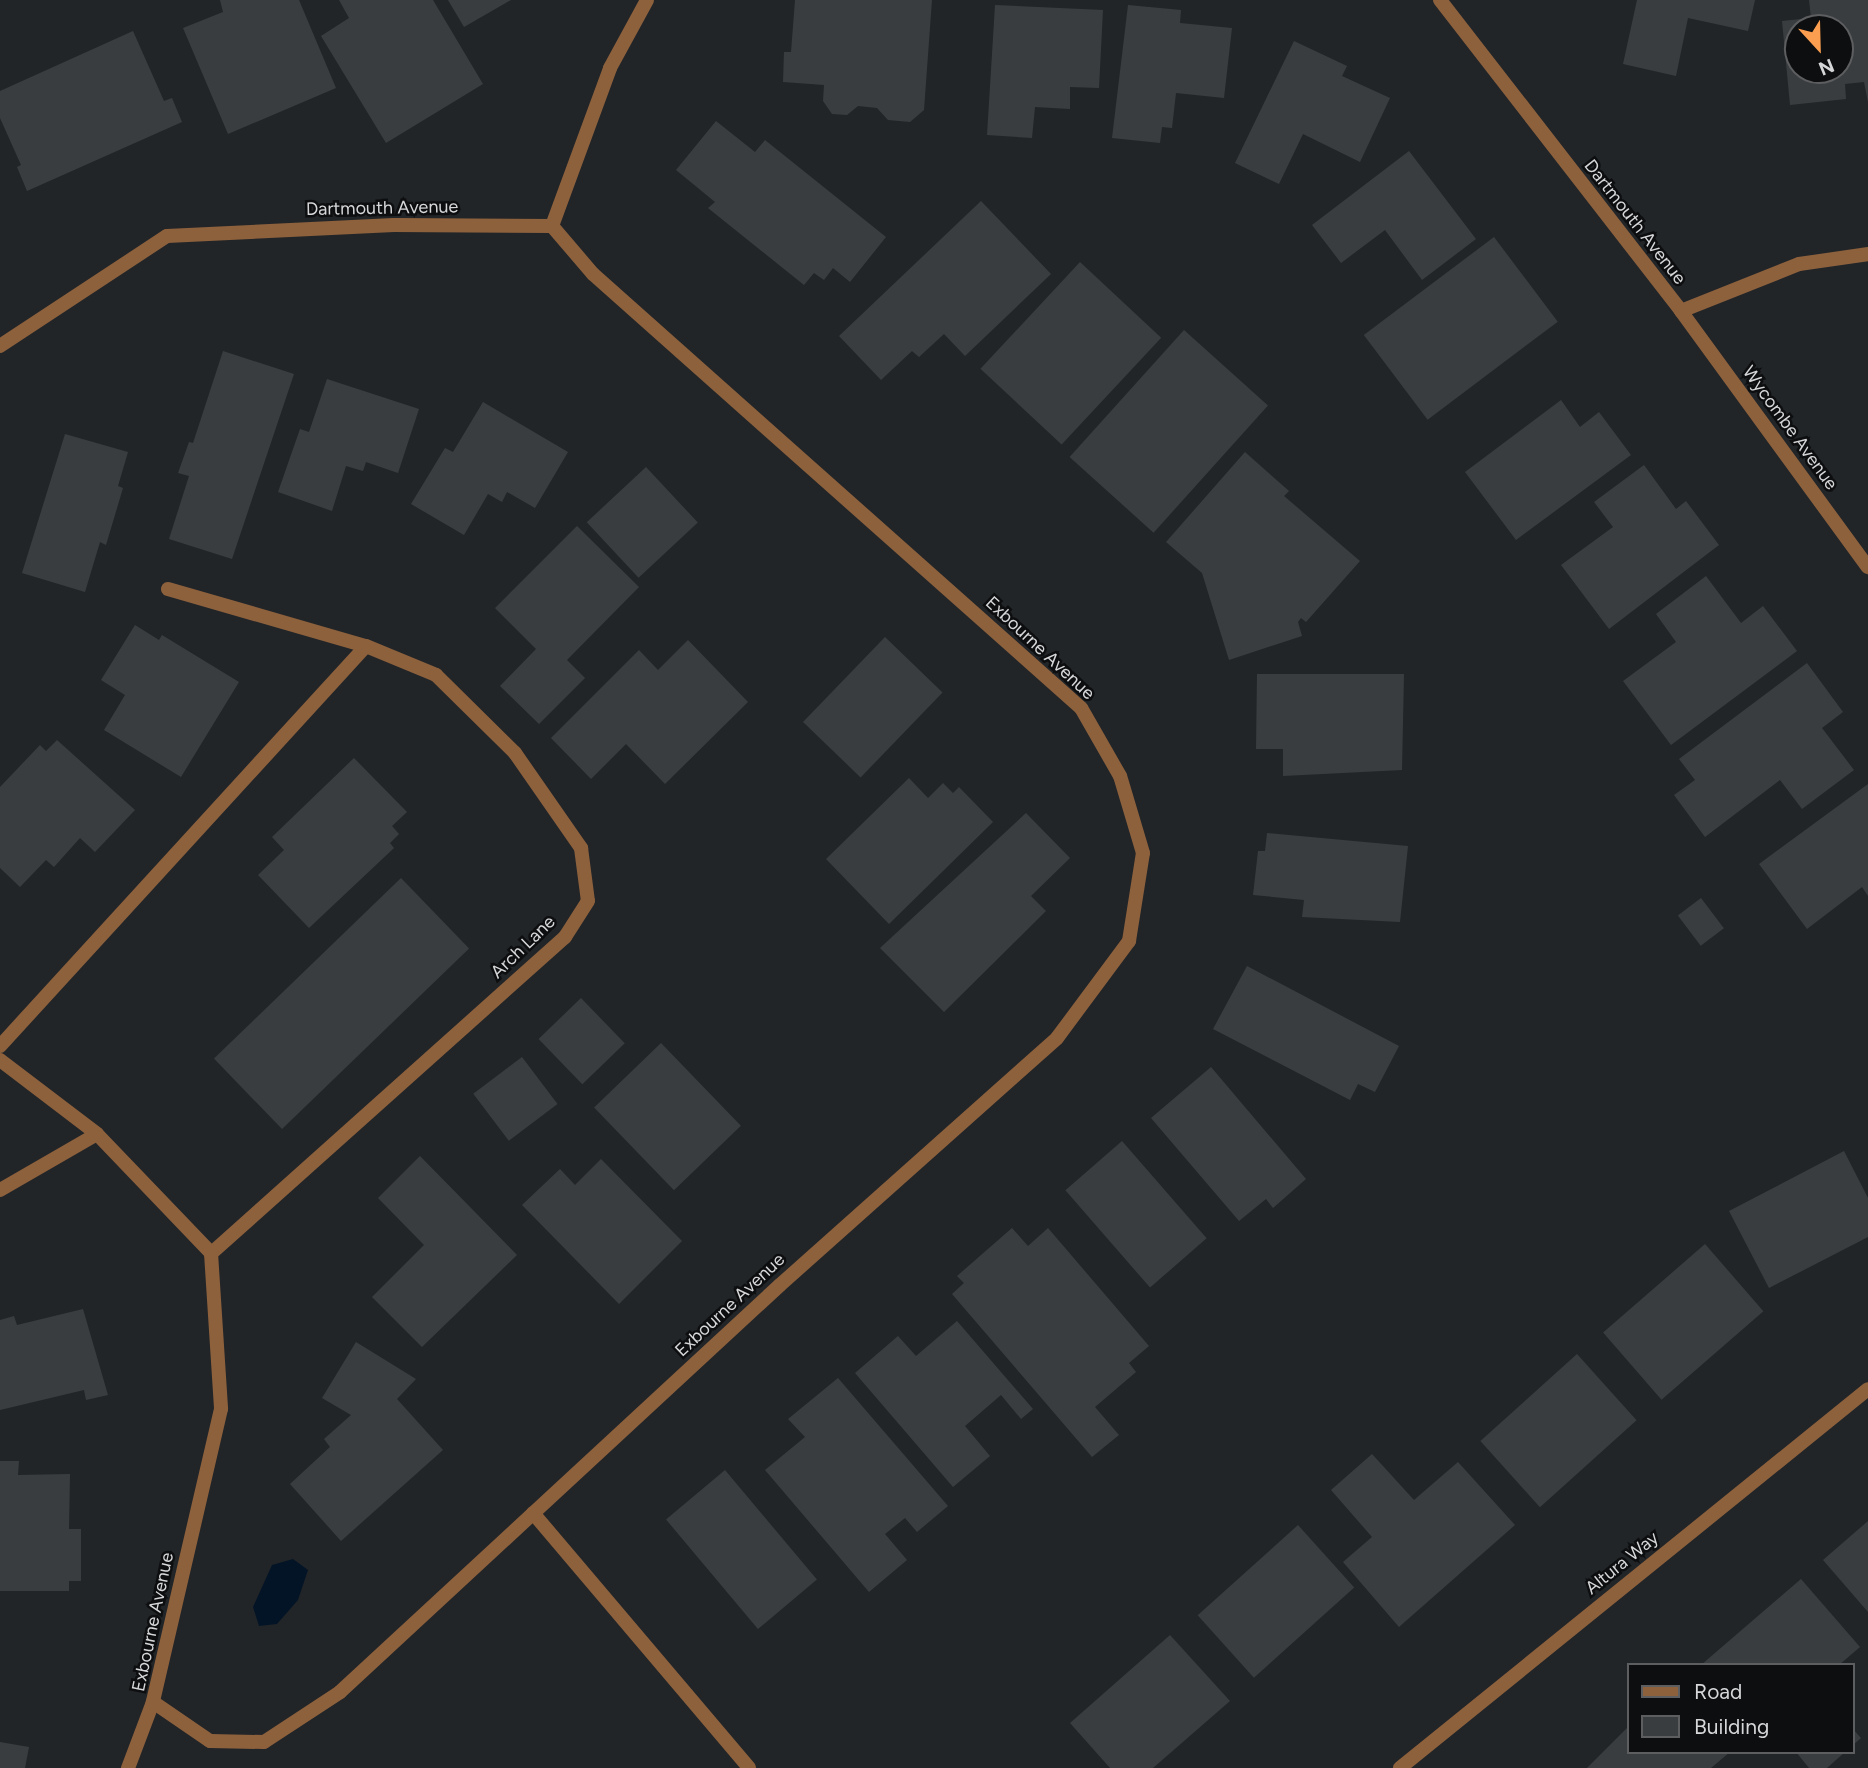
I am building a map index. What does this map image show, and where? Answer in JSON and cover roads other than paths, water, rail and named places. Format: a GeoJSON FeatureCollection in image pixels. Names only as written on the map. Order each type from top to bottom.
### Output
{"type":"FeatureCollection","features":[{"type":"Feature","properties":{"kind":"street"},"geometry":{"type":"LineString","coordinates":[[552,226],[610,68],[648,0]]}},
{"type":"Feature","properties":{"kind":"street","name":"Dartmouth Avenue"},"geometry":{"type":"LineString","coordinates":[[1440,0],[1681,311],[1799,264],[1868,254]]}},
{"type":"Feature","properties":{"kind":"street","name":"Dartmouth Avenue"},"geometry":{"type":"LineString","coordinates":[[0,346],[167,236],[394,225],[552,226]]}},
{"type":"Feature","properties":{"kind":"street","name":"Exbourne Avenue"},"geometry":{"type":"LineString","coordinates":[[211,1253],[221,1409],[153,1702],[210,1741],[264,1742],[340,1692],[533,1513],[1057,1038],[1129,941],[1143,853],[1120,776],[1081,708],[593,274],[552,226]]}},
{"type":"Feature","properties":{"kind":"street","name":"Wycombe Avenue"},"geometry":{"type":"LineString","coordinates":[[1681,311],[1868,567]]}},
{"type":"Feature","properties":{"kind":"street","name":"Arch Lane"},"geometry":{"type":"LineString","coordinates":[[168,589],[366,646],[436,675],[515,753],[580,848],[588,901],[565,937],[211,1253]]}},
{"type":"Feature","properties":{"kind":"street"},"geometry":{"type":"LineString","coordinates":[[0,1046],[366,646]]}},
{"type":"Feature","properties":{"kind":"street"},"geometry":{"type":"LineString","coordinates":[[0,1060],[97,1134],[211,1253]]}},
{"type":"Feature","properties":{"kind":"street"},"geometry":{"type":"LineString","coordinates":[[0,1190],[97,1134]]}},
{"type":"Feature","properties":{"kind":"street","name":"Altura Way"},"geometry":{"type":"LineString","coordinates":[[1400,1768],[1868,1389]]}},
{"type":"Feature","properties":{"kind":"street"},"geometry":{"type":"LineString","coordinates":[[533,1513],[749,1768]]}},
{"type":"Feature","properties":{"kind":"street"},"geometry":{"type":"LineString","coordinates":[[128,1768],[153,1702]]}},
{"type":"Feature","properties":{"kind":"water"},"geometry":{"type":"Polygon","coordinates":[[[293,1559],[308,1570],[298,1600],[277,1624],[259,1626],[253,1607],[272,1565],[293,1559]]]}}]}
